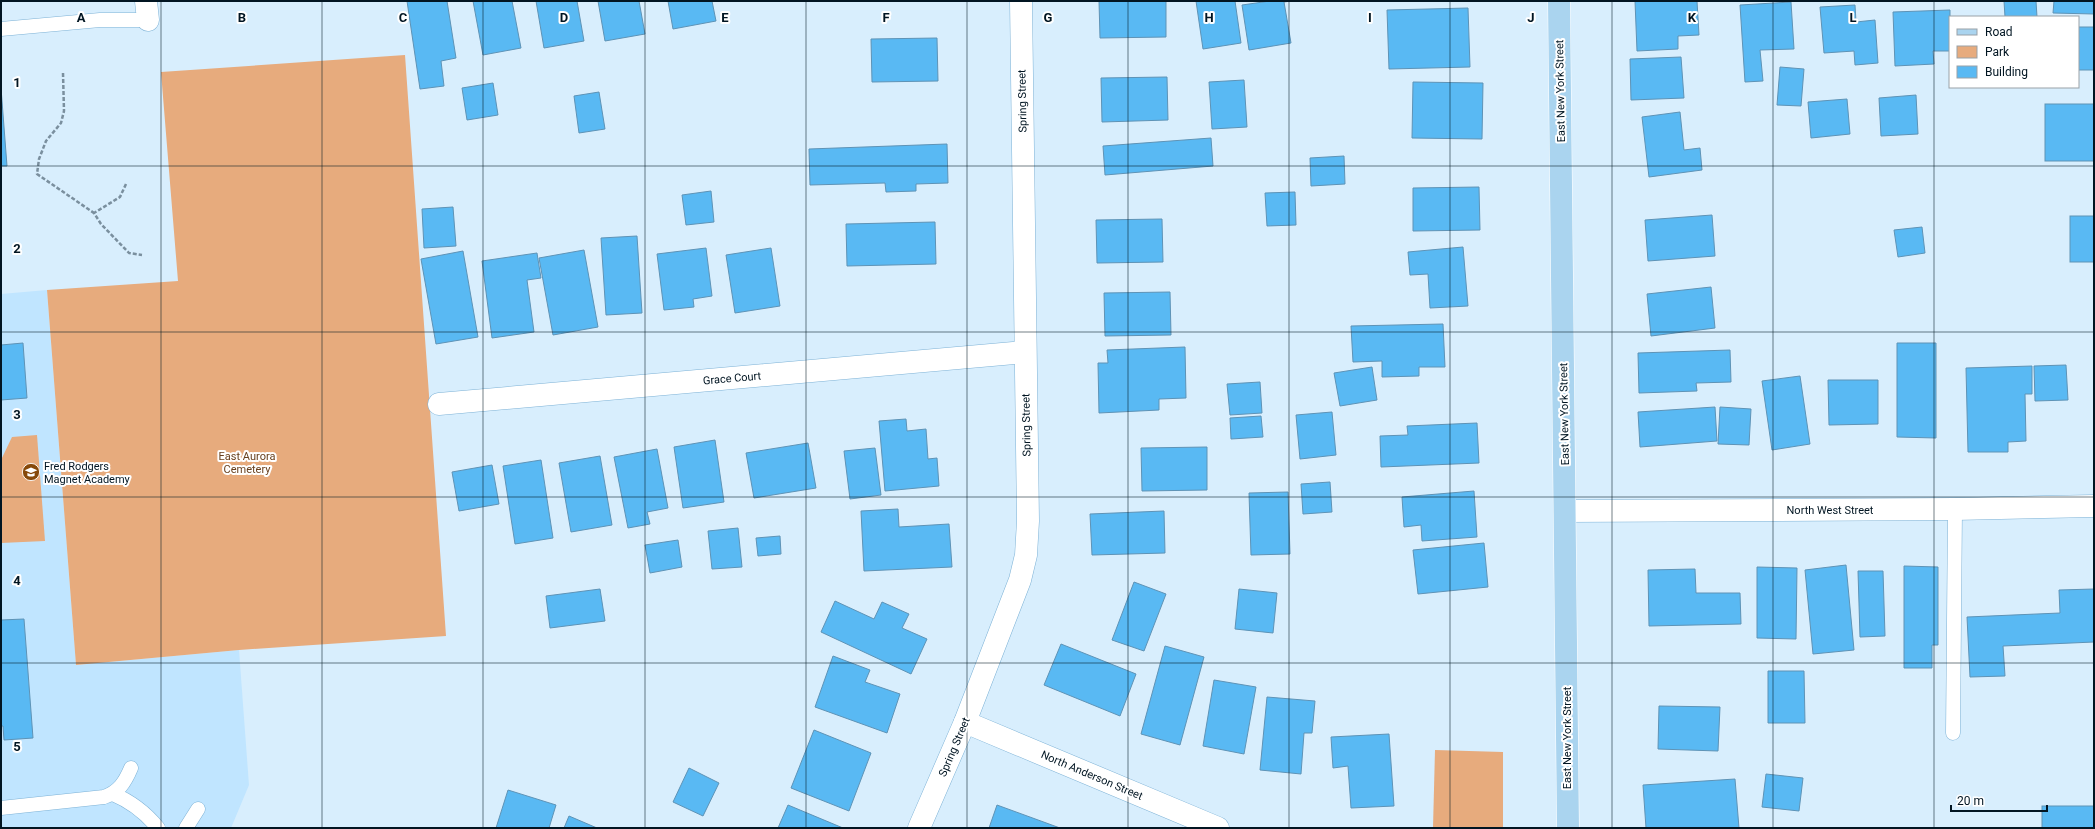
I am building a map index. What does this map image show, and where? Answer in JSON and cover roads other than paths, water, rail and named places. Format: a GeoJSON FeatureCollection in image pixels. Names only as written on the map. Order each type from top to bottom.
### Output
{"type":"FeatureCollection","features":[{"type":"Feature","properties":{"kind":"main road","name":"East New York Street"},"geometry":{"type":"LineString","coordinates":[[1560,1],[1568,828]]}},
{"type":"Feature","properties":{"kind":"street","name":"Spring Street"},"geometry":{"type":"LineString","coordinates":[[919,828],[965,722],[1020,580],[1026,555],[1028,521],[1021,1]]}},
{"type":"Feature","properties":{"kind":"street","name":"Grace Court"},"geometry":{"type":"LineString","coordinates":[[439,404],[1025,352]]}},
{"type":"Feature","properties":{"kind":"street","name":"North West Street"},"geometry":{"type":"LineString","coordinates":[[1565,511],[1955,509],[2094,506]]}},
{"type":"Feature","properties":{"kind":"street","name":"North Anderson Street"},"geometry":{"type":"LineString","coordinates":[[965,722],[1218,828]]}},
{"type":"Feature","properties":{"kind":"lane"},"geometry":{"type":"LineString","coordinates":[[1,29],[100,20],[147,10]]}},
{"type":"Feature","properties":{"kind":"lane"},"geometry":{"type":"LineString","coordinates":[[1953,733],[1955,509]]}},
{"type":"Feature","properties":{"kind":"lane"},"geometry":{"type":"LineString","coordinates":[[1,808],[92,799],[113,794],[127,778],[131,768]]}},
{"type":"Feature","properties":{"kind":"lane"},"geometry":{"type":"LineString","coordinates":[[113,794],[137,806],[158,828]]}},
{"type":"Feature","properties":{"kind":"lane"},"geometry":{"type":"LineString","coordinates":[[186,828],[198,809]]}},
{"type":"Feature","properties":{"kind":"place","name":"Fred Rodgers Magnet Academy"},"geometry":{"type":"Point","coordinates":[31,472]}},
{"type":"Feature","properties":{"kind":"park label","name":"East Aurora Cemetery"},"geometry":{"type":"Point","coordinates":[247,462]}}]}
